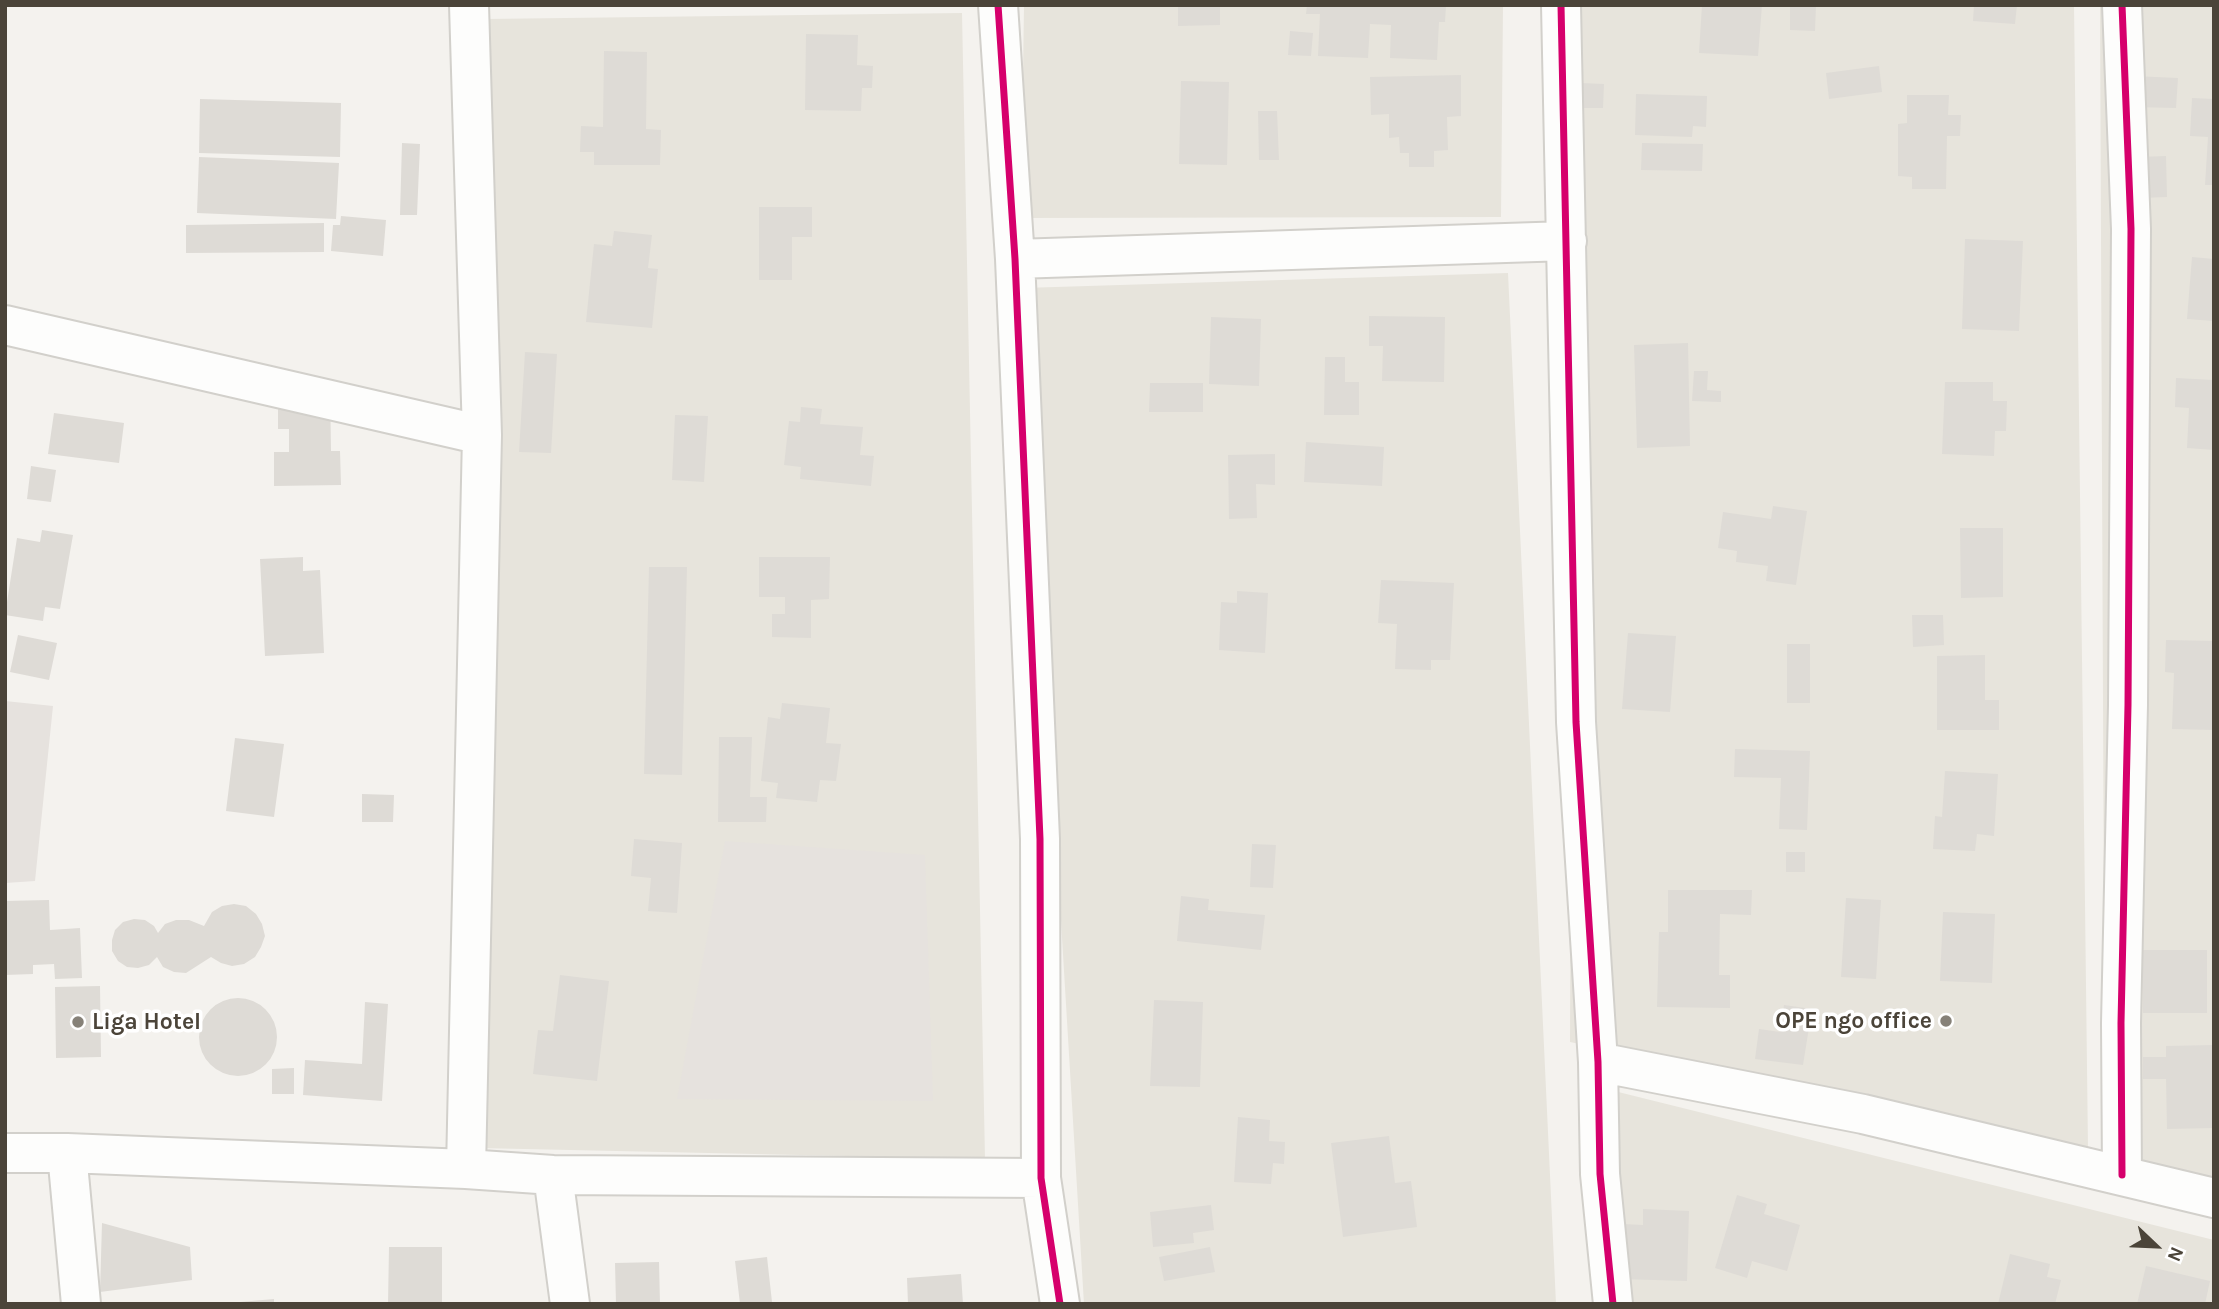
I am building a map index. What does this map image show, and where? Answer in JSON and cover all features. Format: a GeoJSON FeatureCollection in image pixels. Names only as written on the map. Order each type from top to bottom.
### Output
{"type":"FeatureCollection","features":[{"type":"Feature","properties":{"kind":"street"},"geometry":{"type":"LineString","coordinates":[[466,1169],[482,435],[469,5]]}},
{"type":"Feature","properties":{"kind":"street"},"geometry":{"type":"LineString","coordinates":[[998,5],[1016,259],[1040,839],[1041,1178],[1060,1304]]}},
{"type":"Feature","properties":{"kind":"street"},"geometry":{"type":"LineString","coordinates":[[1561,5],[1576,722],[1598,1062],[1600,1174],[1613,1304]]}},
{"type":"Feature","properties":{"kind":"street"},"geometry":{"type":"LineString","coordinates":[[2122,5],[2131,229],[2128,705],[2121,1023],[2122,1175]]}},
{"type":"Feature","properties":{"kind":"street"},"geometry":{"type":"LineString","coordinates":[[1016,259],[1567,241]]}},
{"type":"Feature","properties":{"kind":"street"},"geometry":{"type":"LineString","coordinates":[[5,325],[482,435]]}},
{"type":"Feature","properties":{"kind":"street"},"geometry":{"type":"LineString","coordinates":[[1598,1062],[1863,1114],[2214,1198]]}},
{"type":"Feature","properties":{"kind":"street"},"geometry":{"type":"LineString","coordinates":[[5,1153],[67,1153],[554,1175],[1041,1178]]}},
{"type":"Feature","properties":{"kind":"street"},"geometry":{"type":"LineString","coordinates":[[67,1153],[81,1304]]}},
{"type":"Feature","properties":{"kind":"street"},"geometry":{"type":"LineString","coordinates":[[554,1175],[570,1304]]}},
{"type":"Feature","properties":{"kind":"shaded area"},"geometry":{"type":"Polygon","coordinates":[[[1024,5],[1503,5],[1501,217],[1021,218],[1024,5]]]}},
{"type":"Feature","properties":{"kind":"shaded area"},"geometry":{"type":"Polygon","coordinates":[[[1573,5],[2074,5],[2088,1149],[1570,1042],[1573,5]]]}},
{"type":"Feature","properties":{"kind":"shaded area"},"geometry":{"type":"Polygon","coordinates":[[[2100,5],[2214,5],[2214,1191],[2105,1164],[2100,5]]]}},
{"type":"Feature","properties":{"kind":"shaded area"},"geometry":{"type":"Polygon","coordinates":[[[962,13],[985,1159],[478,1148],[486,19],[962,13]]]}},
{"type":"Feature","properties":{"kind":"shaded area"},"geometry":{"type":"Polygon","coordinates":[[[1508,273],[1556,1304],[1084,1304],[1023,288],[1508,273]]]}},
{"type":"Feature","properties":{"kind":"shaded area"},"geometry":{"type":"Polygon","coordinates":[[[5,701],[53,706],[35,881],[5,883],[5,701]]]}},
{"type":"Feature","properties":{"kind":"shaded area"},"geometry":{"type":"Polygon","coordinates":[[[725,841],[925,855],[933,1101],[677,1099],[725,841]]]}},
{"type":"Feature","properties":{"kind":"shaded area"},"geometry":{"type":"Polygon","coordinates":[[[1578,1082],[2214,1240],[2214,1304],[1599,1304],[1578,1082]]]}},
{"type":"Feature","properties":{"kind":"building"},"geometry":{"type":"Polygon","coordinates":[[[1178,5],[1220,5],[1220,25],[1178,26],[1178,5]]]}},
{"type":"Feature","properties":{"kind":"building"},"geometry":{"type":"Polygon","coordinates":[[[1307,5],[1446,5],[1445,22],[1439,22],[1437,60],[1390,58],[1391,25],[1370,24],[1368,58],[1318,56],[1320,14],[1306,14],[1307,5]]]}},
{"type":"Feature","properties":{"kind":"building"},"geometry":{"type":"Polygon","coordinates":[[[1702,5],[1762,5],[1758,56],[1699,53],[1702,5]]]}},
{"type":"Feature","properties":{"kind":"building"},"geometry":{"type":"Polygon","coordinates":[[[1790,5],[1816,5],[1815,31],[1790,30],[1790,5]]]}},
{"type":"Feature","properties":{"kind":"building"},"geometry":{"type":"Polygon","coordinates":[[[1974,5],[2017,5],[2015,24],[1973,21],[1974,5]]]}},
{"type":"Feature","properties":{"kind":"building"},"geometry":{"type":"Polygon","coordinates":[[[1290,31],[1313,33],[1311,56],[1288,55],[1290,31]]]}},
{"type":"Feature","properties":{"kind":"building"},"geometry":{"type":"Polygon","coordinates":[[[806,34],[858,35],[857,65],[873,66],[872,88],[862,88],[861,111],[805,110],[806,34]]]}},
{"type":"Feature","properties":{"kind":"building"},"geometry":{"type":"Polygon","coordinates":[[[604,51],[647,52],[646,129],[661,130],[660,165],[594,165],[594,152],[580,152],[581,126],[603,127],[604,51]]]}},
{"type":"Feature","properties":{"kind":"building"},"geometry":{"type":"Polygon","coordinates":[[[1879,66],[1882,92],[1829,99],[1826,73],[1879,66]]]}},
{"type":"Feature","properties":{"kind":"building"},"geometry":{"type":"Polygon","coordinates":[[[1461,75],[1461,116],[1447,117],[1448,150],[1434,151],[1434,167],[1409,167],[1409,153],[1400,153],[1399,137],[1389,138],[1389,114],[1371,115],[1370,77],[1461,75]]]}},
{"type":"Feature","properties":{"kind":"building"},"geometry":{"type":"Polygon","coordinates":[[[2133,76],[2178,78],[2176,108],[2132,107],[2133,76]]]}},
{"type":"Feature","properties":{"kind":"building"},"geometry":{"type":"Polygon","coordinates":[[[1181,81],[1229,82],[1227,165],[1179,164],[1181,81]]]}},
{"type":"Feature","properties":{"kind":"building"},"geometry":{"type":"Polygon","coordinates":[[[1581,83],[1604,84],[1603,108],[1580,108],[1581,83]]]}},
{"type":"Feature","properties":{"kind":"building"},"geometry":{"type":"Polygon","coordinates":[[[1636,94],[1707,96],[1706,127],[1693,126],[1692,137],[1635,135],[1636,94]]]}},
{"type":"Feature","properties":{"kind":"building"},"geometry":{"type":"Polygon","coordinates":[[[1907,95],[1949,95],[1948,115],[1961,115],[1960,136],[1947,136],[1946,189],[1912,189],[1912,177],[1898,176],[1898,124],[1907,123],[1907,95]]]}},
{"type":"Feature","properties":{"kind":"building"},"geometry":{"type":"Polygon","coordinates":[[[2192,98],[2214,99],[2214,185],[2205,185],[2208,137],[2190,136],[2192,98]]]}},
{"type":"Feature","properties":{"kind":"building"},"geometry":{"type":"Polygon","coordinates":[[[200,99],[341,103],[340,157],[199,153],[200,99]]]}},
{"type":"Feature","properties":{"kind":"building"},"geometry":{"type":"Polygon","coordinates":[[[1258,111],[1277,111],[1279,160],[1259,160],[1258,111]]]}},
{"type":"Feature","properties":{"kind":"building"},"geometry":{"type":"Polygon","coordinates":[[[402,143],[420,144],[417,215],[400,215],[402,143]]]}},
{"type":"Feature","properties":{"kind":"building"},"geometry":{"type":"Polygon","coordinates":[[[1642,143],[1703,144],[1702,171],[1641,170],[1642,143]]]}},
{"type":"Feature","properties":{"kind":"building"},"geometry":{"type":"Polygon","coordinates":[[[2166,156],[2167,197],[2141,198],[2139,157],[2166,156]]]}},
{"type":"Feature","properties":{"kind":"building"},"geometry":{"type":"Polygon","coordinates":[[[199,157],[339,163],[336,219],[197,213],[199,157]]]}},
{"type":"Feature","properties":{"kind":"building"},"geometry":{"type":"Polygon","coordinates":[[[759,207],[812,207],[812,237],[792,237],[792,280],[759,280],[759,207]]]}},
{"type":"Feature","properties":{"kind":"building"},"geometry":{"type":"Polygon","coordinates":[[[341,216],[386,220],[383,256],[331,251],[333,225],[340,225],[341,216]]]}},
{"type":"Feature","properties":{"kind":"building"},"geometry":{"type":"Polygon","coordinates":[[[324,223],[324,252],[186,253],[186,225],[324,223]]]}},
{"type":"Feature","properties":{"kind":"building"},"geometry":{"type":"Polygon","coordinates":[[[614,231],[652,235],[648,268],[658,269],[652,328],[586,322],[594,244],[612,246],[614,231]]]}},
{"type":"Feature","properties":{"kind":"building"},"geometry":{"type":"Polygon","coordinates":[[[1965,239],[2023,241],[2019,331],[1962,329],[1965,239]]]}},
{"type":"Feature","properties":{"kind":"building"},"geometry":{"type":"Polygon","coordinates":[[[2192,257],[2214,259],[2214,321],[2187,319],[2192,257]]]}},
{"type":"Feature","properties":{"kind":"building"},"geometry":{"type":"Polygon","coordinates":[[[1369,316],[1445,317],[1444,382],[1382,381],[1383,346],[1369,346],[1369,316]]]}},
{"type":"Feature","properties":{"kind":"building"},"geometry":{"type":"Polygon","coordinates":[[[1211,317],[1261,319],[1259,386],[1209,384],[1211,317]]]}},
{"type":"Feature","properties":{"kind":"building"},"geometry":{"type":"Polygon","coordinates":[[[1688,343],[1690,446],[1637,448],[1634,345],[1688,343]]]}},
{"type":"Feature","properties":{"kind":"building"},"geometry":{"type":"Polygon","coordinates":[[[525,352],[557,354],[551,453],[519,452],[525,352]]]}},
{"type":"Feature","properties":{"kind":"building"},"geometry":{"type":"Polygon","coordinates":[[[1325,357],[1345,357],[1345,382],[1359,382],[1359,415],[1324,415],[1325,357]]]}},
{"type":"Feature","properties":{"kind":"building"},"geometry":{"type":"Polygon","coordinates":[[[1694,371],[1708,371],[1707,390],[1721,391],[1721,402],[1692,401],[1694,371]]]}},
{"type":"Feature","properties":{"kind":"building"},"geometry":{"type":"Polygon","coordinates":[[[2176,378],[2214,380],[2214,450],[2187,448],[2189,408],[2175,407],[2176,378]]]}},
{"type":"Feature","properties":{"kind":"building"},"geometry":{"type":"Polygon","coordinates":[[[1945,382],[1993,382],[1993,401],[2007,401],[2006,431],[1995,431],[1994,456],[1942,454],[1945,382]]]}},
{"type":"Feature","properties":{"kind":"building"},"geometry":{"type":"Polygon","coordinates":[[[1150,383],[1203,383],[1203,412],[1149,412],[1150,383]]]}},
{"type":"Feature","properties":{"kind":"building"},"geometry":{"type":"Polygon","coordinates":[[[330,387],[331,451],[340,451],[341,485],[274,486],[274,452],[289,452],[289,429],[278,429],[278,388],[330,387]]]}},
{"type":"Feature","properties":{"kind":"building"},"geometry":{"type":"Polygon","coordinates":[[[801,407],[822,409],[820,424],[863,427],[860,455],[874,456],[871,486],[800,479],[801,467],[784,465],[789,421],[800,422],[801,407]]]}},
{"type":"Feature","properties":{"kind":"building"},"geometry":{"type":"Polygon","coordinates":[[[54,413],[124,423],[119,463],[48,454],[54,413]]]}},
{"type":"Feature","properties":{"kind":"building"},"geometry":{"type":"Polygon","coordinates":[[[675,415],[708,416],[704,482],[672,480],[675,415]]]}},
{"type":"Feature","properties":{"kind":"building"},"geometry":{"type":"Polygon","coordinates":[[[1306,442],[1384,447],[1382,486],[1304,482],[1306,442]]]}},
{"type":"Feature","properties":{"kind":"building"},"geometry":{"type":"Polygon","coordinates":[[[1275,454],[1275,485],[1256,484],[1257,518],[1229,519],[1228,455],[1275,454]]]}},
{"type":"Feature","properties":{"kind":"building"},"geometry":{"type":"Polygon","coordinates":[[[31,466],[56,470],[51,502],[27,499],[31,466]]]}},
{"type":"Feature","properties":{"kind":"building"},"geometry":{"type":"Polygon","coordinates":[[[1773,506],[1807,511],[1796,585],[1766,581],[1768,566],[1736,562],[1737,551],[1718,548],[1723,512],[1771,519],[1773,506]]]}},
{"type":"Feature","properties":{"kind":"building"},"geometry":{"type":"Polygon","coordinates":[[[1960,528],[2003,528],[2003,597],[1961,598],[1960,528]]]}},
{"type":"Feature","properties":{"kind":"building"},"geometry":{"type":"Polygon","coordinates":[[[42,530],[73,535],[60,609],[45,607],[43,621],[5,615],[17,538],[40,542],[42,530]]]}},
{"type":"Feature","properties":{"kind":"building"},"geometry":{"type":"Polygon","coordinates":[[[303,557],[303,571],[320,570],[324,653],[265,656],[260,559],[303,557]]]}},
{"type":"Feature","properties":{"kind":"building"},"geometry":{"type":"Polygon","coordinates":[[[759,557],[830,557],[829,599],[811,600],[811,638],[772,637],[772,614],[785,614],[785,597],[759,597],[759,557]]]}},
{"type":"Feature","properties":{"kind":"building"},"geometry":{"type":"Polygon","coordinates":[[[649,567],[687,567],[682,775],[644,774],[649,567]]]}},
{"type":"Feature","properties":{"kind":"building"},"geometry":{"type":"Polygon","coordinates":[[[1381,580],[1454,583],[1450,660],[1431,660],[1431,670],[1395,669],[1397,624],[1378,623],[1381,580]]]}},
{"type":"Feature","properties":{"kind":"building"},"geometry":{"type":"Polygon","coordinates":[[[1237,591],[1268,593],[1265,653],[1219,650],[1221,602],[1237,603],[1237,591]]]}},
{"type":"Feature","properties":{"kind":"building"},"geometry":{"type":"Polygon","coordinates":[[[1912,615],[1943,615],[1944,645],[1913,647],[1912,615]]]}},
{"type":"Feature","properties":{"kind":"building"},"geometry":{"type":"Polygon","coordinates":[[[1628,633],[1676,636],[1670,712],[1622,709],[1628,633]]]}},
{"type":"Feature","properties":{"kind":"building"},"geometry":{"type":"Polygon","coordinates":[[[18,635],[57,643],[49,680],[10,672],[18,635]]]}},
{"type":"Feature","properties":{"kind":"building"},"geometry":{"type":"Polygon","coordinates":[[[2166,640],[2214,641],[2214,730],[2172,729],[2174,673],[2165,672],[2166,640]]]}},
{"type":"Feature","properties":{"kind":"building"},"geometry":{"type":"Polygon","coordinates":[[[1787,644],[1810,644],[1810,703],[1787,703],[1787,644]]]}},
{"type":"Feature","properties":{"kind":"building"},"geometry":{"type":"Polygon","coordinates":[[[1985,655],[1985,700],[1999,700],[1999,730],[1937,730],[1937,656],[1985,655]]]}},
{"type":"Feature","properties":{"kind":"building"},"geometry":{"type":"Polygon","coordinates":[[[782,703],[830,708],[826,743],[841,744],[836,781],[820,780],[817,802],[776,798],[778,783],[761,781],[768,717],[780,719],[782,703]]]}},
{"type":"Feature","properties":{"kind":"building"},"geometry":{"type":"Polygon","coordinates":[[[719,737],[752,737],[750,797],[767,797],[766,822],[718,822],[719,737]]]}},
{"type":"Feature","properties":{"kind":"building"},"geometry":{"type":"Polygon","coordinates":[[[235,738],[284,744],[274,817],[226,811],[235,738]]]}},
{"type":"Feature","properties":{"kind":"building"},"geometry":{"type":"Polygon","coordinates":[[[1735,749],[1810,751],[1807,830],[1779,829],[1781,778],[1734,777],[1735,749]]]}},
{"type":"Feature","properties":{"kind":"building"},"geometry":{"type":"Polygon","coordinates":[[[1945,771],[1998,774],[1994,836],[1977,834],[1975,851],[1933,849],[1935,816],[1942,817],[1945,771]]]}},
{"type":"Feature","properties":{"kind":"building"},"geometry":{"type":"Polygon","coordinates":[[[362,794],[394,795],[393,822],[362,822],[362,794]]]}},
{"type":"Feature","properties":{"kind":"building"},"geometry":{"type":"Polygon","coordinates":[[[634,839],[682,843],[677,913],[648,911],[651,878],[631,876],[634,839]]]}},
{"type":"Feature","properties":{"kind":"building"},"geometry":{"type":"Polygon","coordinates":[[[1252,844],[1276,845],[1273,888],[1250,887],[1252,844]]]}},
{"type":"Feature","properties":{"kind":"building"},"geometry":{"type":"Polygon","coordinates":[[[1786,852],[1805,852],[1805,872],[1786,872],[1786,852]]]}},
{"type":"Feature","properties":{"kind":"building"},"geometry":{"type":"Polygon","coordinates":[[[1668,890],[1752,890],[1751,915],[1720,914],[1719,975],[1730,975],[1730,1008],[1657,1007],[1659,932],[1668,932],[1668,890]]]}},
{"type":"Feature","properties":{"kind":"building"},"geometry":{"type":"Polygon","coordinates":[[[1181,896],[1209,899],[1208,910],[1265,915],[1261,950],[1177,941],[1181,896]]]}},
{"type":"Feature","properties":{"kind":"building"},"geometry":{"type":"Polygon","coordinates":[[[1846,898],[1881,900],[1876,979],[1841,977],[1846,898]]]}},
{"type":"Feature","properties":{"kind":"building"},"geometry":{"type":"Polygon","coordinates":[[[49,900],[50,930],[80,928],[82,978],[55,979],[54,964],[33,965],[33,974],[5,975],[5,901],[49,900]]]}},
{"type":"Feature","properties":{"kind":"building"},"geometry":{"type":"Polygon","coordinates":[[[222,906],[246,906],[256,914],[265,936],[255,957],[244,964],[232,966],[211,957],[186,973],[174,972],[163,967],[157,957],[149,965],[127,967],[118,961],[112,951],[115,930],[123,922],[145,920],[154,926],[158,933],[165,924],[176,920],[189,920],[204,926],[212,912],[222,906]]]}},
{"type":"Feature","properties":{"kind":"building"},"geometry":{"type":"Polygon","coordinates":[[[1943,912],[1995,914],[1992,983],[1940,981],[1943,912]]]}},
{"type":"Feature","properties":{"kind":"building"},"geometry":{"type":"Polygon","coordinates":[[[2143,950],[2207,950],[2207,1013],[2143,1013],[2143,950]]]}},
{"type":"Feature","properties":{"kind":"building"},"geometry":{"type":"Polygon","coordinates":[[[560,975],[609,981],[597,1081],[533,1074],[538,1030],[553,1031],[560,975]]]}},
{"type":"Feature","properties":{"kind":"building"},"geometry":{"type":"Polygon","coordinates":[[[100,986],[101,1057],[56,1058],[55,987],[100,986]]]}},
{"type":"Feature","properties":{"kind":"building"},"geometry":{"type":"Polygon","coordinates":[[[238,998],[253,1001],[265,1010],[274,1022],[277,1037],[274,1052],[265,1064],[253,1073],[238,1076],[223,1073],[211,1064],[202,1052],[199,1037],[202,1022],[211,1010],[223,1001],[238,998]]]}},
{"type":"Feature","properties":{"kind":"building"},"geometry":{"type":"Polygon","coordinates":[[[1154,1000],[1203,1002],[1200,1087],[1150,1086],[1154,1000]]]}},
{"type":"Feature","properties":{"kind":"building"},"geometry":{"type":"Polygon","coordinates":[[[365,1002],[388,1004],[382,1101],[303,1095],[305,1060],[362,1064],[365,1002]]]}},
{"type":"Feature","properties":{"kind":"building"},"geometry":{"type":"Polygon","coordinates":[[[1784,1005],[1812,1009],[1803,1065],[1755,1059],[1759,1029],[1780,1032],[1784,1005]]]}},
{"type":"Feature","properties":{"kind":"building"},"geometry":{"type":"Polygon","coordinates":[[[2214,1045],[2214,1128],[2167,1129],[2166,1079],[2143,1079],[2143,1057],[2166,1057],[2166,1046],[2214,1045]]]}},
{"type":"Feature","properties":{"kind":"building"},"geometry":{"type":"Polygon","coordinates":[[[294,1068],[294,1094],[272,1094],[272,1069],[294,1068]]]}},
{"type":"Feature","properties":{"kind":"building"},"geometry":{"type":"Polygon","coordinates":[[[1238,1117],[1270,1120],[1269,1141],[1285,1142],[1284,1164],[1273,1163],[1271,1184],[1234,1182],[1238,1117]]]}},
{"type":"Feature","properties":{"kind":"building"},"geometry":{"type":"Polygon","coordinates":[[[1389,1136],[1395,1183],[1411,1181],[1417,1227],[1343,1237],[1331,1143],[1389,1136]]]}},
{"type":"Feature","properties":{"kind":"building"},"geometry":{"type":"Polygon","coordinates":[[[1737,1195],[1767,1204],[1764,1214],[1800,1225],[1787,1271],[1752,1261],[1747,1278],[1715,1268],[1737,1195]]]}},
{"type":"Feature","properties":{"kind":"building"},"geometry":{"type":"Polygon","coordinates":[[[1211,1205],[1214,1230],[1193,1233],[1194,1243],[1153,1247],[1150,1212],[1211,1205]]]}},
{"type":"Feature","properties":{"kind":"building"},"geometry":{"type":"Polygon","coordinates":[[[1643,1209],[1689,1211],[1687,1281],[1621,1279],[1623,1224],[1643,1225],[1643,1209]]]}},
{"type":"Feature","properties":{"kind":"building"},"geometry":{"type":"Polygon","coordinates":[[[102,1223],[190,1247],[192,1280],[100,1292],[102,1223]]]}},
{"type":"Feature","properties":{"kind":"building"},"geometry":{"type":"Polygon","coordinates":[[[389,1247],[442,1247],[442,1304],[388,1304],[389,1247]]]}},
{"type":"Feature","properties":{"kind":"building"},"geometry":{"type":"Polygon","coordinates":[[[1210,1247],[1215,1272],[1164,1281],[1159,1257],[1210,1247]]]}},
{"type":"Feature","properties":{"kind":"building"},"geometry":{"type":"Polygon","coordinates":[[[2010,1254],[2050,1264],[2047,1277],[2061,1280],[2055,1304],[1998,1304],[2010,1254]]]}},
{"type":"Feature","properties":{"kind":"building"},"geometry":{"type":"Polygon","coordinates":[[[767,1257],[772,1302],[740,1304],[735,1261],[767,1257]]]}},
{"type":"Feature","properties":{"kind":"building"},"geometry":{"type":"Polygon","coordinates":[[[659,1262],[660,1304],[616,1304],[615,1263],[659,1262]]]}},
{"type":"Feature","properties":{"kind":"building"},"geometry":{"type":"Polygon","coordinates":[[[2146,1266],[2210,1281],[2205,1304],[2137,1304],[2146,1266]]]}},
{"type":"Feature","properties":{"kind":"building"},"geometry":{"type":"Polygon","coordinates":[[[961,1274],[963,1304],[908,1304],[907,1278],[961,1274]]]}},
{"type":"Feature","properties":{"kind":"building"},"geometry":{"type":"Polygon","coordinates":[[[274,1299],[274,1304],[240,1304],[240,1302],[274,1299]]]}},
{"type":"Feature","properties":{"kind":"cycle path"},"geometry":{"type":"LineString","coordinates":[[998,5],[1015,259],[1040,839],[1041,1178],[1060,1304]]}},
{"type":"Feature","properties":{"kind":"cycle path"},"geometry":{"type":"LineString","coordinates":[[1561,5],[1576,722],[1598,1062],[1600,1174],[1613,1304]]}},
{"type":"Feature","properties":{"kind":"cycle path"},"geometry":{"type":"LineString","coordinates":[[2122,5],[2131,229],[2128,705],[2121,1023],[2122,1175]]}},
{"type":"Feature","properties":{"kind":"place","name":"OPE ngo office"},"geometry":{"type":"Point","coordinates":[1946,1021]}},
{"type":"Feature","properties":{"kind":"place","name":"Liga Hotel"},"geometry":{"type":"Point","coordinates":[78,1022]}}]}
